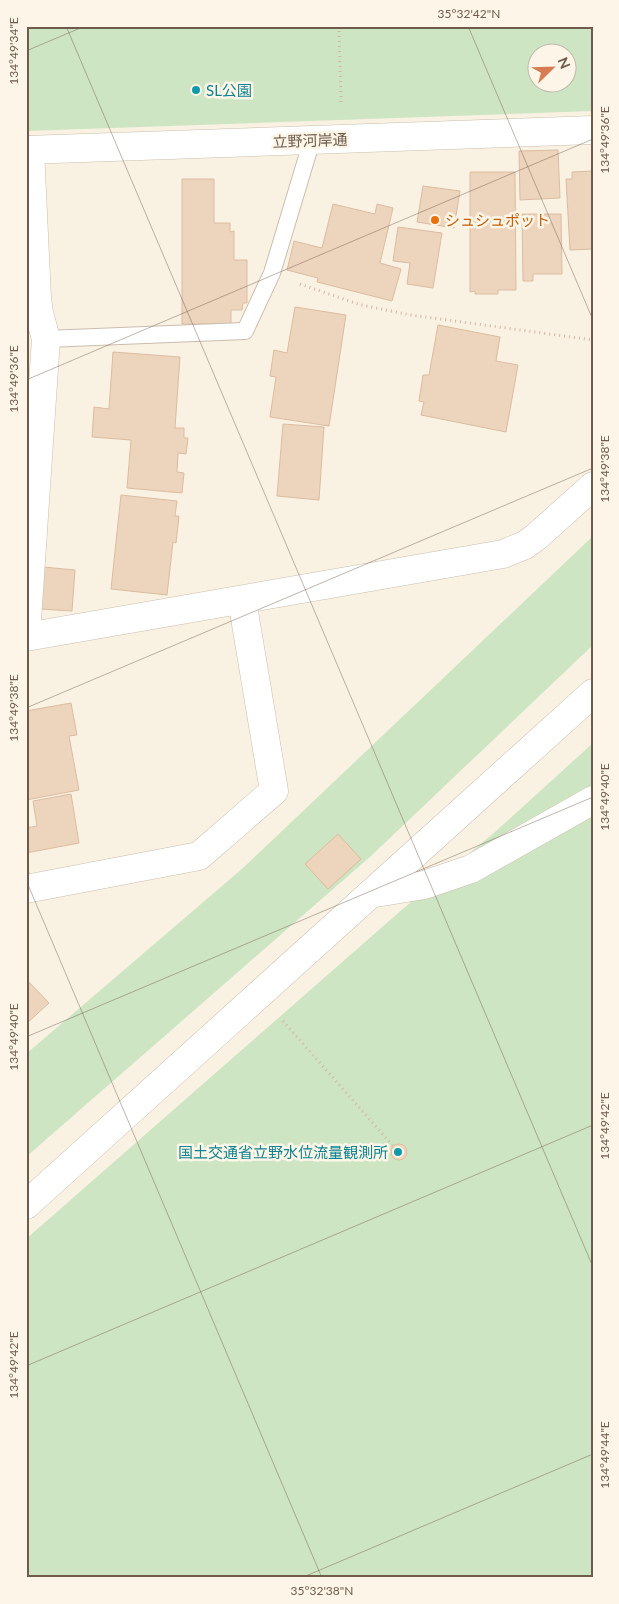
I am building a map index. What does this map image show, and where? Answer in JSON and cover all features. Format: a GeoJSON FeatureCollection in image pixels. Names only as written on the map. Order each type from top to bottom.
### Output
{"type":"FeatureCollection","features":[{"type":"Feature","properties":{"kind":"street","name":"立野河岸通"},"geometry":{"type":"LineString","coordinates":[[28,150],[593,130]]}},
{"type":"Feature","properties":{"kind":"street"},"geometry":{"type":"LineString","coordinates":[[28,150],[37,298],[46,339],[26,636],[503,554],[536,538],[593,486]]}},
{"type":"Feature","properties":{"kind":"street"},"geometry":{"type":"LineString","coordinates":[[26,889],[199,856],[274,791],[242,600]]}},
{"type":"Feature","properties":{"kind":"street"},"geometry":{"type":"LineString","coordinates":[[26,1205],[593,693]]}},
{"type":"Feature","properties":{"kind":"street"},"geometry":{"type":"LineString","coordinates":[[370,894],[424,885],[471,869],[593,800]]}},
{"type":"Feature","properties":{"kind":"lane"},"geometry":{"type":"LineString","coordinates":[[46,339],[245,331],[272,273],[312,140]]}},
{"type":"Feature","properties":{"kind":"path"},"geometry":{"type":"LineString","coordinates":[[339,26],[342,139]]}},
{"type":"Feature","properties":{"kind":"path"},"geometry":{"type":"LineString","coordinates":[[272,273],[361,305],[411,315],[593,340]]}},
{"type":"Feature","properties":{"kind":"path"},"geometry":{"type":"LineString","coordinates":[[288,1026],[393,1146]]}},
{"type":"Feature","properties":{"kind":"green space"},"geometry":{"type":"Polygon","coordinates":[[[26,26],[593,26],[593,111],[26,131],[26,26]]]}},
{"type":"Feature","properties":{"kind":"green space"},"geometry":{"type":"Polygon","coordinates":[[[593,536],[593,645],[371,856],[26,1157],[26,1054],[243,868],[593,536]]]}},
{"type":"Feature","properties":{"kind":"green space"},"geometry":{"type":"Polygon","coordinates":[[[593,743],[593,1578],[26,1578],[26,1239],[405,907],[495,832],[593,743]]]}},
{"type":"Feature","properties":{"kind":"building"},"geometry":{"type":"Polygon","coordinates":[[[558,150],[560,198],[520,200],[519,151],[558,150]]]}},
{"type":"Feature","properties":{"kind":"building"},"geometry":{"type":"Polygon","coordinates":[[[593,171],[593,249],[570,250],[566,179],[572,179],[572,172],[593,171]]]}},
{"type":"Feature","properties":{"kind":"building"},"geometry":{"type":"Polygon","coordinates":[[[470,172],[515,172],[516,290],[498,290],[498,294],[475,294],[475,291],[470,292],[470,172]]]}},
{"type":"Feature","properties":{"kind":"building"},"geometry":{"type":"Polygon","coordinates":[[[182,179],[214,179],[214,223],[230,223],[230,232],[234,231],[234,260],[247,260],[247,303],[243,303],[242,310],[231,310],[231,324],[182,324],[182,179]]]}},
{"type":"Feature","properties":{"kind":"building"},"geometry":{"type":"Polygon","coordinates":[[[423,186],[460,191],[454,228],[417,222],[423,186]]]}},
{"type":"Feature","properties":{"kind":"building"},"geometry":{"type":"Polygon","coordinates":[[[333,204],[375,214],[377,204],[393,208],[380,263],[401,269],[392,301],[317,282],[318,278],[287,270],[294,241],[322,248],[333,204]]]}},
{"type":"Feature","properties":{"kind":"building"},"geometry":{"type":"Polygon","coordinates":[[[522,214],[561,214],[562,274],[533,274],[533,281],[523,281],[522,214]]]}},
{"type":"Feature","properties":{"kind":"building"},"geometry":{"type":"Polygon","coordinates":[[[398,227],[442,233],[433,288],[407,284],[410,263],[393,261],[398,227]]]}},
{"type":"Feature","properties":{"kind":"building"},"geometry":{"type":"Polygon","coordinates":[[[295,307],[346,315],[329,426],[270,417],[276,377],[270,376],[274,350],[287,353],[295,307]]]}},
{"type":"Feature","properties":{"kind":"building"},"geometry":{"type":"Polygon","coordinates":[[[438,325],[500,337],[496,361],[518,365],[506,432],[421,415],[424,402],[419,401],[423,375],[429,375],[438,325]]]}},
{"type":"Feature","properties":{"kind":"building"},"geometry":{"type":"Polygon","coordinates":[[[113,352],[180,357],[175,428],[184,428],[184,438],[188,438],[186,454],[178,453],[177,472],[184,473],[182,493],[127,488],[131,440],[92,437],[94,407],[109,409],[113,352]]]}},
{"type":"Feature","properties":{"kind":"building"},"geometry":{"type":"Polygon","coordinates":[[[283,424],[324,427],[319,500],[277,496],[283,424]]]}},
{"type":"Feature","properties":{"kind":"building"},"geometry":{"type":"Polygon","coordinates":[[[121,495],[177,501],[175,516],[179,516],[176,543],[173,542],[167,595],[111,589],[121,495]]]}},
{"type":"Feature","properties":{"kind":"building"},"geometry":{"type":"Polygon","coordinates":[[[43,567],[75,570],[72,611],[40,609],[43,567]]]}},
{"type":"Feature","properties":{"kind":"building"},"geometry":{"type":"Polygon","coordinates":[[[71,703],[77,735],[69,736],[79,790],[26,800],[26,711],[71,703]]]}},
{"type":"Feature","properties":{"kind":"building"},"geometry":{"type":"Polygon","coordinates":[[[71,794],[79,843],[26,853],[26,828],[37,826],[33,801],[71,794]]]}},
{"type":"Feature","properties":{"kind":"building"},"geometry":{"type":"Polygon","coordinates":[[[338,834],[361,859],[328,889],[305,864],[338,834]]]}},
{"type":"Feature","properties":{"kind":"building"},"geometry":{"type":"Polygon","coordinates":[[[26,856],[29,874],[26,874],[26,856]]]}},
{"type":"Feature","properties":{"kind":"building"},"geometry":{"type":"Polygon","coordinates":[[[26,979],[49,1003],[26,1024],[26,979]]]}},
{"type":"Feature","properties":{"kind":"building","name":"国土交通省立野水位流量観測所"},"geometry":{"type":"Polygon","coordinates":[[[399,1144],[405,1146],[407,1152],[405,1158],[399,1160],[393,1158],[391,1152],[393,1146],[399,1144]]]}},
{"type":"Feature","properties":{"kind":"place","name":"SL公園"},"geometry":{"type":"Point","coordinates":[196,90]}},
{"type":"Feature","properties":{"kind":"place","name":"シュシュポット"},"geometry":{"type":"Point","coordinates":[435,220]}},
{"type":"Feature","properties":{"kind":"place","name":"国土交通省立野水位流量観測所"},"geometry":{"type":"Point","coordinates":[398,1152]}}]}
